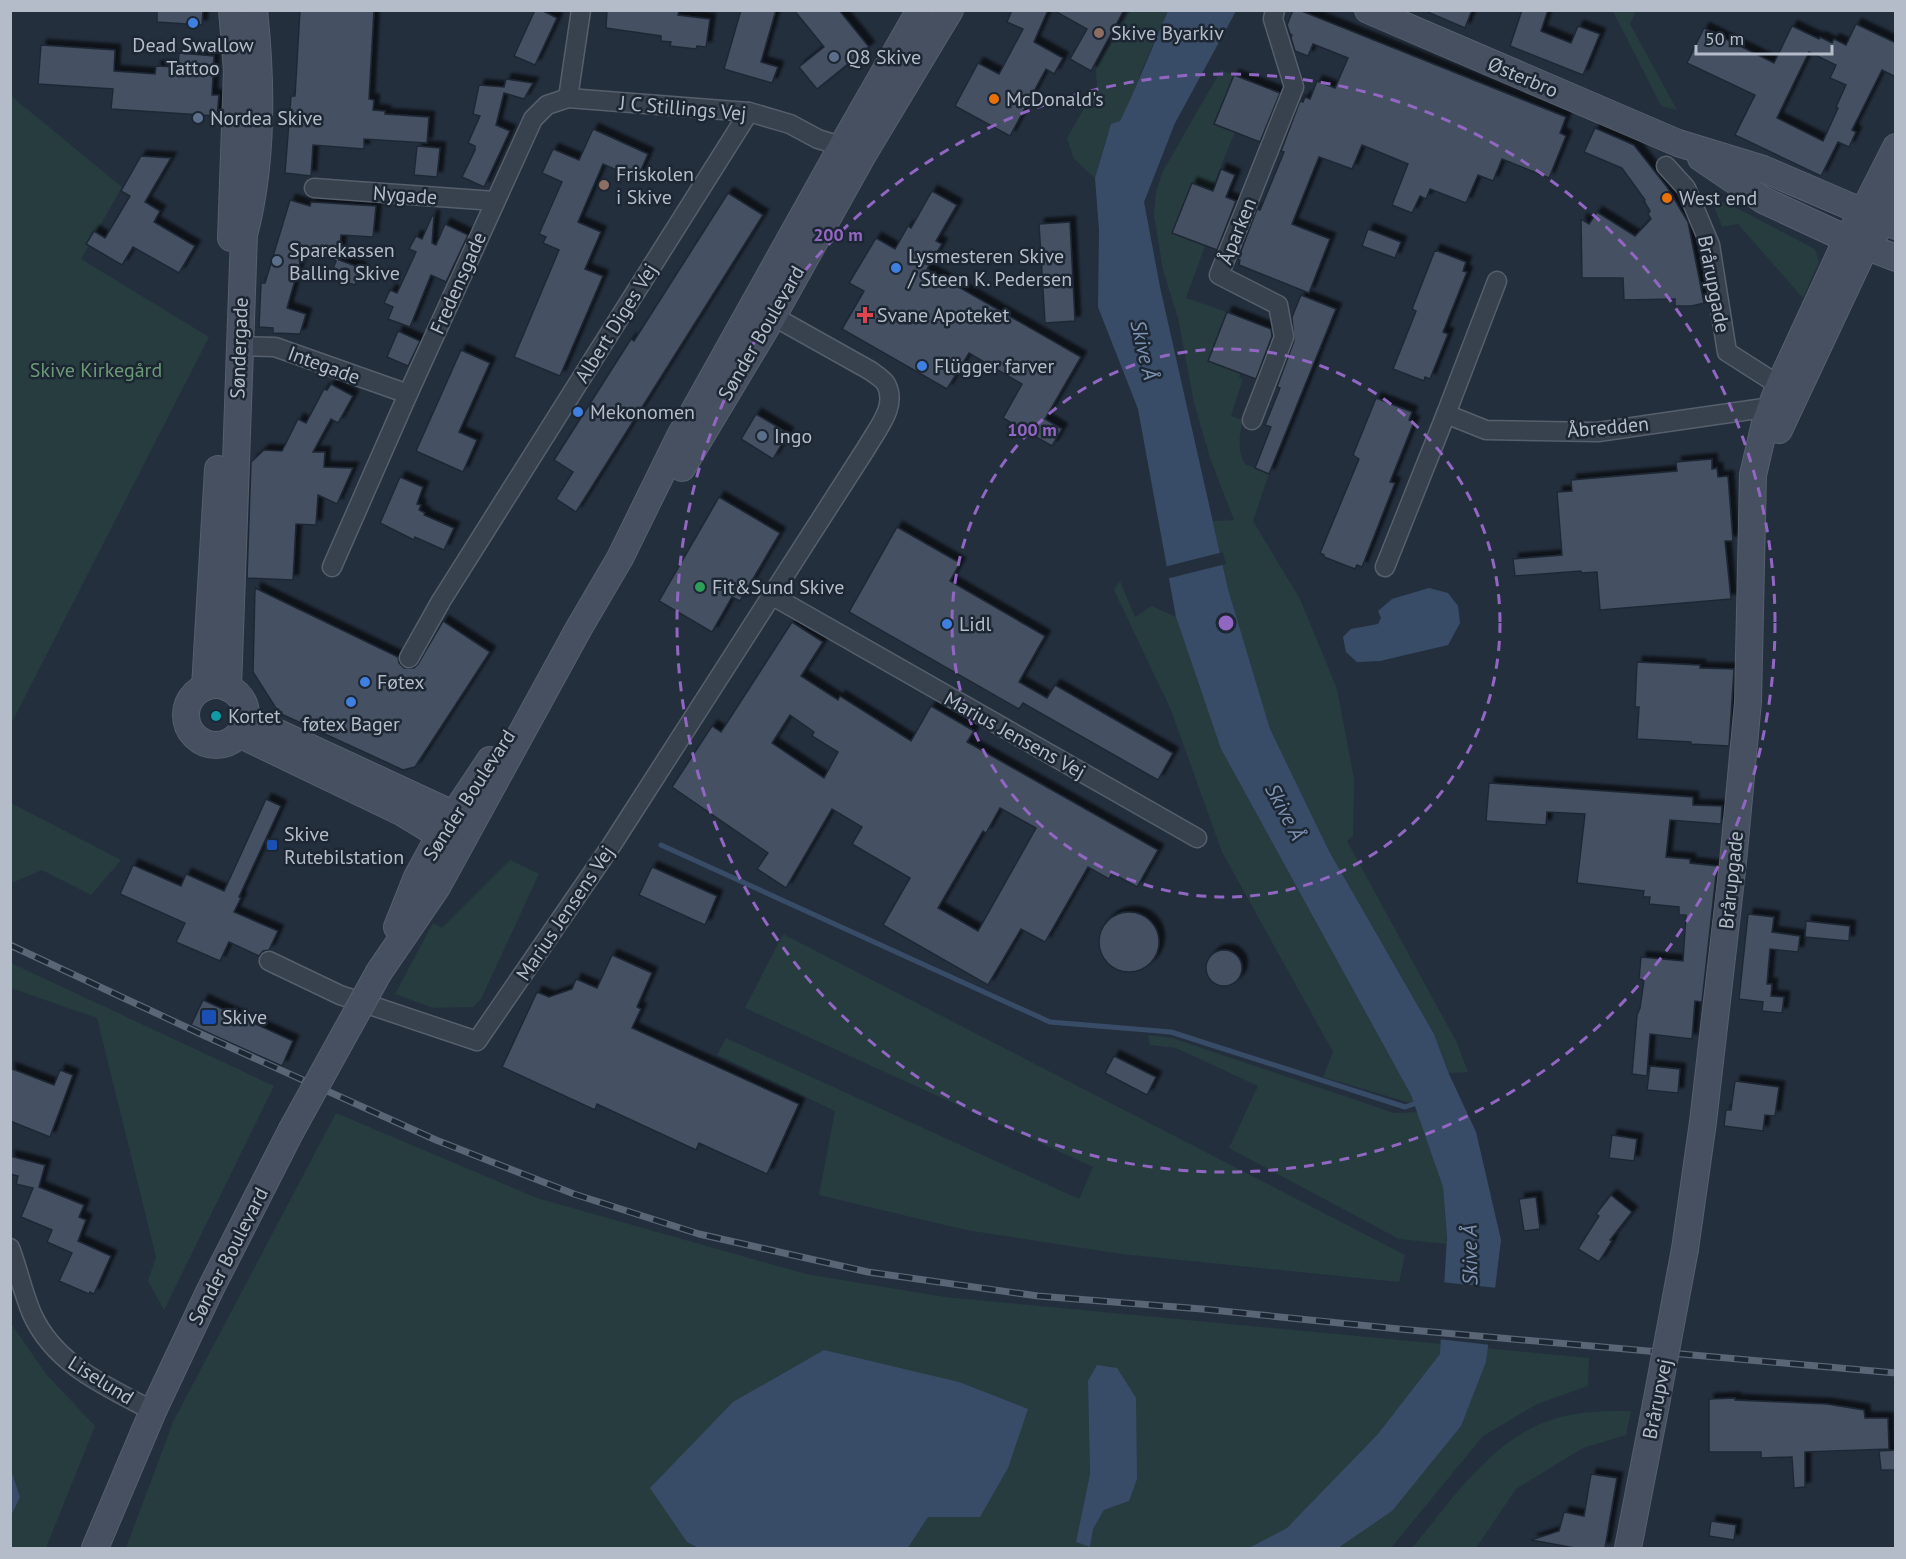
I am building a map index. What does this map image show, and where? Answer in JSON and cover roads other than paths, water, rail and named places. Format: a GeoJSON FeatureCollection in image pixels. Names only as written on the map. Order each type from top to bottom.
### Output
{"type":"FeatureCollection","features":[{"type":"Feature","properties":{"kind":"street","name":"Søndergade"},"geometry":{"type":"LineString","coordinates":[[217,687],[212,549],[228,348],[237,109],[237,70],[232,10]]}},
{"type":"Feature","properties":{"kind":"street","name":"Søndergade"},"geometry":{"type":"LineString","coordinates":[[217,687],[244,235],[257,152],[259,70],[254,10]]}},
{"type":"Feature","properties":{"kind":"street"},"geometry":{"type":"LineString","coordinates":[[568,98],[581,10]]}},
{"type":"Feature","properties":{"kind":"street","name":"Sønder Boulevard"},"geometry":{"type":"LineString","coordinates":[[95,1548],[153,1411],[210,1290],[291,1131],[379,972],[417,877],[449,842],[620,558],[680,436],[764,311],[853,150],[920,10]]}},
{"type":"Feature","properties":{"kind":"street","name":"Sønder Boulevard"},"geometry":{"type":"LineString","coordinates":[[853,150],[950,10]]}},
{"type":"Feature","properties":{"kind":"street","name":"Åparken"},"geometry":{"type":"LineString","coordinates":[[1252,420],[1284,337],[1278,304],[1219,275],[1294,87],[1273,18],[1275,10]]}},
{"type":"Feature","properties":{"kind":"street","name":"Østerbro"},"geometry":{"type":"LineString","coordinates":[[1368,10],[1678,143],[1763,169],[1881,219]]}},
{"type":"Feature","properties":{"kind":"street","name":"J C Stillings Vej"},"geometry":{"type":"LineString","coordinates":[[568,98],[749,112],[790,124],[818,139],[853,150]]}},
{"type":"Feature","properties":{"kind":"street","name":"Fredensgade"},"geometry":{"type":"LineString","coordinates":[[332,567],[533,119],[548,105],[568,98]]}},
{"type":"Feature","properties":{"kind":"street","name":"Albert Diges Vej"},"geometry":{"type":"LineString","coordinates":[[409,658],[447,591],[749,112]]}},
{"type":"Feature","properties":{"kind":"street","name":"Østerbro"},"geometry":{"type":"LineString","coordinates":[[1678,143],[1763,200],[1856,243],[1896,258]]}},
{"type":"Feature","properties":{"kind":"street"},"geometry":{"type":"LineString","coordinates":[[1881,219],[1896,147]]}},
{"type":"Feature","properties":{"kind":"street","name":"Brårupgade"},"geometry":{"type":"LineString","coordinates":[[1666,166],[1686,188],[1710,245],[1727,352],[1782,396]]}},
{"type":"Feature","properties":{"kind":"street","name":"Nygade"},"geometry":{"type":"LineString","coordinates":[[314,188],[495,201]]}},
{"type":"Feature","properties":{"kind":"street"},"geometry":{"type":"LineString","coordinates":[[1881,219],[1896,194]]}},
{"type":"Feature","properties":{"kind":"street","name":"Brårupgade"},"geometry":{"type":"LineString","coordinates":[[1685,1249],[1705,1111],[1733,862],[1748,702],[1753,475],[1765,423],[1782,396],[1856,243],[1881,219]]}},
{"type":"Feature","properties":{"kind":"street"},"geometry":{"type":"LineString","coordinates":[[1385,567],[1497,281]]}},
{"type":"Feature","properties":{"kind":"street","name":"Marius Jensens Vej"},"geometry":{"type":"LineString","coordinates":[[269,961],[340,995],[477,1041],[611,846],[867,447],[888,410],[890,395],[885,382],[872,371],[764,311]]}},
{"type":"Feature","properties":{"kind":"street","name":"Integade"},"geometry":{"type":"LineString","coordinates":[[239,346],[275,347],[408,394]]}},
{"type":"Feature","properties":{"kind":"street","name":"Åbredden"},"geometry":{"type":"LineString","coordinates":[[1446,414],[1486,430],[1598,432],[1782,396]]}},
{"type":"Feature","properties":{"kind":"street","name":"Marius Jensens Vej"},"geometry":{"type":"LineString","coordinates":[[771,595],[1197,838]]}},
{"type":"Feature","properties":{"kind":"street"},"geometry":{"type":"LineString","coordinates":[[217,687],[236,692],[242,700],[242,726],[229,742],[216,745],[201,741],[188,727],[186,717],[190,699],[197,692],[217,687]]}},
{"type":"Feature","properties":{"kind":"street"},"geometry":{"type":"LineString","coordinates":[[242,726],[463,819]]}},
{"type":"Feature","properties":{"kind":"street"},"geometry":{"type":"LineString","coordinates":[[242,726],[403,813],[449,842]]}},
{"type":"Feature","properties":{"kind":"street","name":"Liselund"},"geometry":{"type":"LineString","coordinates":[[10,1248],[32,1314],[50,1344],[71,1365],[153,1411]]}},
{"type":"Feature","properties":{"kind":"street","name":"Brårupvej"},"geometry":{"type":"LineString","coordinates":[[1628,1548],[1685,1249]]}},
{"type":"Feature","properties":{"kind":"water","name":"Skive Å"},"geometry":{"type":"Polygon","coordinates":[[[1168,11],[1236,11],[1175,123],[1144,202],[1160,287],[1228,589],[1270,729],[1329,851],[1434,1034],[1449,1074],[1476,1132],[1501,1240],[1486,1362],[1461,1426],[1392,1511],[1338,1548],[1249,1548],[1287,1528],[1378,1434],[1440,1354],[1447,1238],[1443,1187],[1411,1095],[1221,749],[1176,617],[1138,409],[1098,307],[1099,230],[1095,178],[1111,124],[1120,121],[1168,11]]]}},
{"type":"Feature","properties":{"kind":"water"},"geometry":{"type":"Polygon","coordinates":[[[1429,588],[1448,593],[1458,606],[1460,623],[1448,645],[1380,661],[1357,662],[1346,652],[1343,637],[1351,629],[1378,624],[1381,618],[1378,611],[1392,599],[1429,588]]]}},
{"type":"Feature","properties":{"kind":"water"},"geometry":{"type":"Polygon","coordinates":[[[824,1350],[959,1382],[1028,1409],[1008,1468],[980,1517],[928,1517],[908,1548],[698,1548],[687,1542],[650,1488],[733,1402],[824,1350]]]}},
{"type":"Feature","properties":{"kind":"water"},"geometry":{"type":"Polygon","coordinates":[[[1097,1365],[1117,1368],[1136,1398],[1137,1479],[1129,1501],[1104,1510],[1093,1529],[1090,1547],[1076,1542],[1090,1474],[1088,1381],[1097,1365]]]}},
{"type":"Feature","properties":{"kind":"water"},"geometry":{"type":"Polygon","coordinates":[[[11,1470],[20,1497],[10,1516],[11,1470]]]}},
{"type":"Feature","properties":{"kind":"waterway"},"geometry":{"type":"LineString","coordinates":[[661,845],[1050,1022],[1171,1032],[1405,1107],[1420,1102]]}},
{"type":"Feature","properties":{"kind":"railway"},"geometry":{"type":"LineString","coordinates":[[10,945],[436,1140],[574,1194],[699,1234],[868,1272],[1038,1296],[1896,1373]]}},
{"type":"Feature","properties":{"kind":"place","name":"Dead Swallow Tattoo"},"geometry":{"type":"Point","coordinates":[193,23]}},
{"type":"Feature","properties":{"kind":"place","name":"Skive Byarkiv"},"geometry":{"type":"Point","coordinates":[1099,33]}},
{"type":"Feature","properties":{"kind":"place","name":"Q8 Skive"},"geometry":{"type":"Point","coordinates":[834,57]}},
{"type":"Feature","properties":{"kind":"place","name":"McDonald's"},"geometry":{"type":"Point","coordinates":[994,99]}},
{"type":"Feature","properties":{"kind":"place","name":"Nordea Skive"},"geometry":{"type":"Point","coordinates":[198,118]}},
{"type":"Feature","properties":{"kind":"place","name":"Friskolen i Skive"},"geometry":{"type":"Point","coordinates":[604,185]}},
{"type":"Feature","properties":{"kind":"place","name":"West end"},"geometry":{"type":"Point","coordinates":[1667,198]}},
{"type":"Feature","properties":{"kind":"place","name":"Sparekassen Balling Skive"},"geometry":{"type":"Point","coordinates":[277,261]}},
{"type":"Feature","properties":{"kind":"place","name":"Lysmesteren Skive / Steen K. Pedersen"},"geometry":{"type":"Point","coordinates":[896,268]}},
{"type":"Feature","properties":{"kind":"place","name":"Svane Apoteket"},"geometry":{"type":"Point","coordinates":[865,315]}},
{"type":"Feature","properties":{"kind":"place","name":"Flügger farver"},"geometry":{"type":"Point","coordinates":[922,366]}},
{"type":"Feature","properties":{"kind":"place","name":"Mekonomen"},"geometry":{"type":"Point","coordinates":[578,412]}},
{"type":"Feature","properties":{"kind":"place","name":"Ingo"},"geometry":{"type":"Point","coordinates":[762,436]}},
{"type":"Feature","properties":{"kind":"place","name":"Fit&Sund Skive"},"geometry":{"type":"Point","coordinates":[700,587]}},
{"type":"Feature","properties":{"kind":"place","name":"Lidl"},"geometry":{"type":"Point","coordinates":[947,624]}},
{"type":"Feature","properties":{"kind":"place","name":"Føtex"},"geometry":{"type":"Point","coordinates":[365,682]}},
{"type":"Feature","properties":{"kind":"place","name":"føtex Bager"},"geometry":{"type":"Point","coordinates":[351,702]}},
{"type":"Feature","properties":{"kind":"place","name":"Kortet"},"geometry":{"type":"Point","coordinates":[216,716]}},
{"type":"Feature","properties":{"kind":"place","name":"Skive Rutebilstation"},"geometry":{"type":"Point","coordinates":[272,845]}},
{"type":"Feature","properties":{"kind":"place","name":"Skive"},"geometry":{"type":"Point","coordinates":[209,1017]}},
{"type":"Feature","properties":{"kind":"park label","name":"Skive Kirkegård"},"geometry":{"type":"Point","coordinates":[96,370]}}]}
